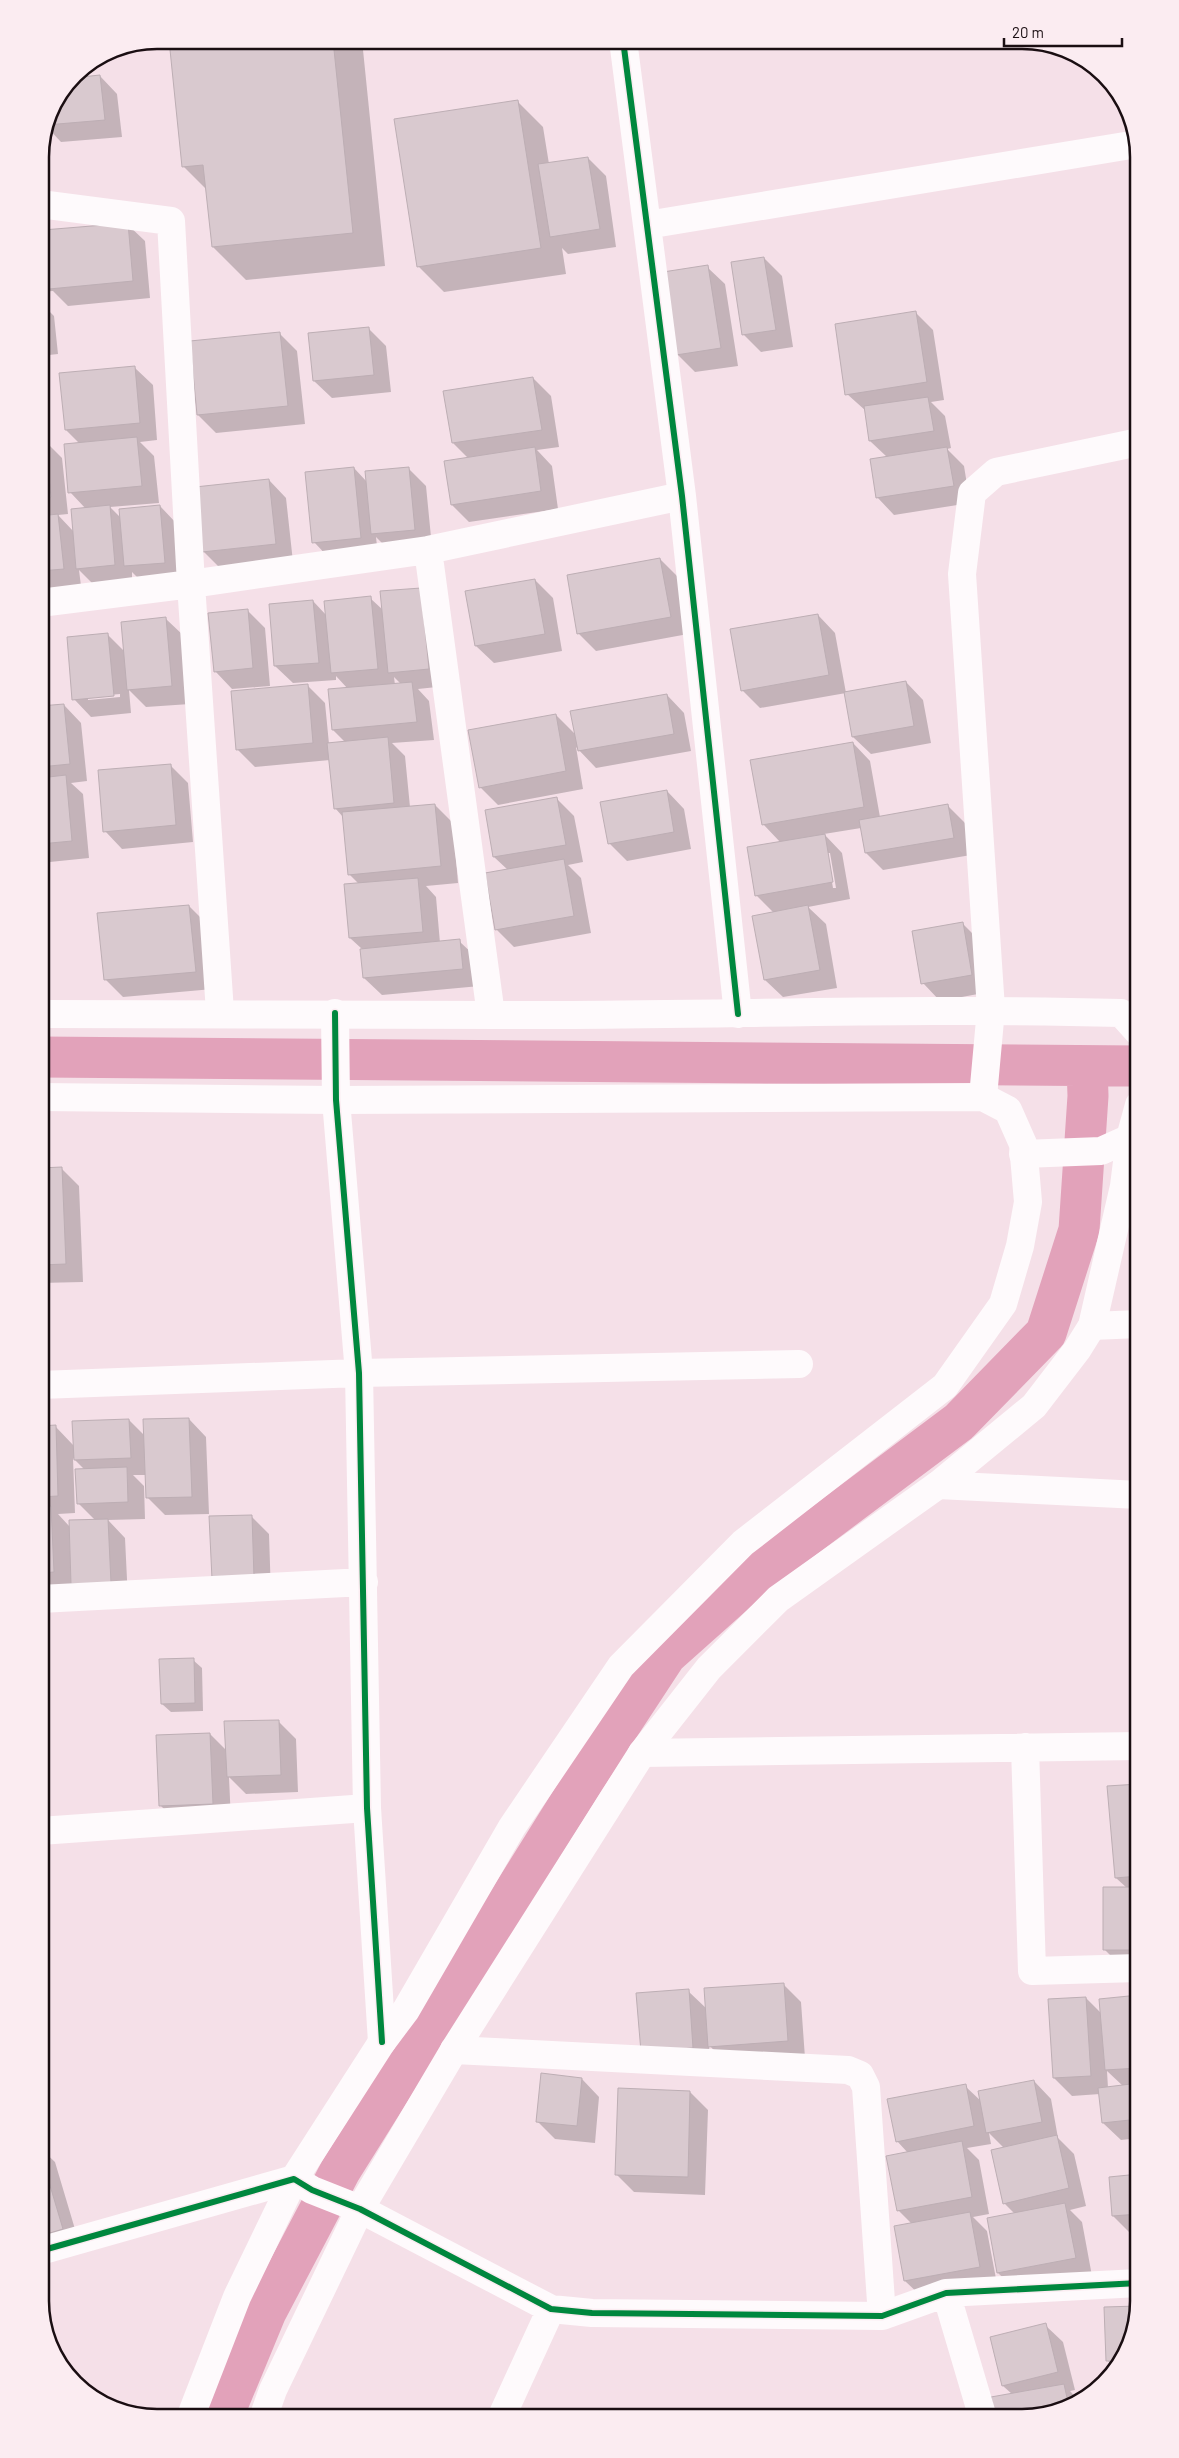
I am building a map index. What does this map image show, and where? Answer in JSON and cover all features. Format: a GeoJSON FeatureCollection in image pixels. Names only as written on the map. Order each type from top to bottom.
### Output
{"type":"FeatureCollection","features":[{"type":"Feature","properties":{"kind":"street"},"geometry":{"type":"LineString","coordinates":[[625,49],[682,496],[738,1014]]}},
{"type":"Feature","properties":{"kind":"street"},"geometry":{"type":"LineString","coordinates":[[647,224],[1129,145]]}},
{"type":"Feature","properties":{"kind":"street"},"geometry":{"type":"LineString","coordinates":[[49,205],[171,221],[191,584],[220,1012]]}},
{"type":"Feature","properties":{"kind":"street"},"geometry":{"type":"LineString","coordinates":[[984,1088],[991,1009],[962,574],[972,493],[996,472],[1130,444]]}},
{"type":"Feature","properties":{"kind":"street"},"geometry":{"type":"LineString","coordinates":[[49,602],[191,584],[428,550],[682,496]]}},
{"type":"Feature","properties":{"kind":"street"},"geometry":{"type":"LineString","coordinates":[[428,550],[491,1016]]}},
{"type":"Feature","properties":{"kind":"street"},"geometry":{"type":"LineString","coordinates":[[49,1014],[220,1012],[336,1022],[491,1016],[991,1009],[1130,1020]]}},
{"type":"Feature","properties":{"kind":"street"},"geometry":{"type":"LineString","coordinates":[[336,1022],[336,1090],[359,1373],[368,1808],[382,2042]]}},
{"type":"Feature","properties":{"kind":"street"},"geometry":{"type":"LineString","coordinates":[[49,1097],[336,1090],[984,1088],[1008,1110],[1023,1144],[1028,1202],[1020,1246],[1003,1304],[945,1386],[744,1543],[621,1666],[512,1827],[406,2010],[382,2042],[303,2185],[237,2297],[193,2409]]}},
{"type":"Feature","properties":{"kind":"street"},"geometry":{"type":"LineString","coordinates":[[1023,1154],[1088,1152],[1130,1139]]}},
{"type":"Feature","properties":{"kind":"street"},"geometry":{"type":"LineString","coordinates":[[266,2409],[352,2207],[642,1753],[709,1668],[778,1598],[938,1486],[1034,1406],[1077,1350],[1092,1326],[1130,1160]]}},
{"type":"Feature","properties":{"kind":"street"},"geometry":{"type":"LineString","coordinates":[[1092,1326],[1130,1324]]}},
{"type":"Feature","properties":{"kind":"street"},"geometry":{"type":"LineString","coordinates":[[49,1386],[359,1373],[799,1364]]}},
{"type":"Feature","properties":{"kind":"street"},"geometry":{"type":"LineString","coordinates":[[938,1486],[1130,1495]]}},
{"type":"Feature","properties":{"kind":"street"},"geometry":{"type":"LineString","coordinates":[[49,1598],[364,1582]]}},
{"type":"Feature","properties":{"kind":"street"},"geometry":{"type":"LineString","coordinates":[[642,1753],[1130,1746]]}},
{"type":"Feature","properties":{"kind":"street"},"geometry":{"type":"LineString","coordinates":[[1025,1747],[1032,1971],[1130,1968]]}},
{"type":"Feature","properties":{"kind":"street"},"geometry":{"type":"LineString","coordinates":[[49,1830],[368,1808]]}},
{"type":"Feature","properties":{"kind":"street"},"geometry":{"type":"LineString","coordinates":[[454,2050],[848,2070],[860,2075],[866,2087],[882,2316]]}},
{"type":"Feature","properties":{"kind":"street"},"geometry":{"type":"LineString","coordinates":[[49,2249],[303,2185],[352,2207],[551,2309],[592,2313],[882,2316],[946,2293],[1130,2283]]}},
{"type":"Feature","properties":{"kind":"street"},"geometry":{"type":"LineString","coordinates":[[946,2293],[980,2409]]}},
{"type":"Feature","properties":{"kind":"street"},"geometry":{"type":"LineString","coordinates":[[505,2409],[551,2309]]}},
{"type":"Feature","properties":{"kind":"building"},"geometry":{"type":"Polygon","coordinates":[[[170,49],[334,49],[353,233],[212,247],[203,165],[182,167],[170,49]]]}},
{"type":"Feature","properties":{"kind":"building"},"geometry":{"type":"Polygon","coordinates":[[[100,75],[105,120],[54,124],[63,103],[84,77],[100,75]]]}},
{"type":"Feature","properties":{"kind":"building"},"geometry":{"type":"Polygon","coordinates":[[[518,100],[541,248],[417,267],[394,119],[518,100]]]}},
{"type":"Feature","properties":{"kind":"building"},"geometry":{"type":"Polygon","coordinates":[[[588,157],[600,229],[550,237],[538,164],[588,157]]]}},
{"type":"Feature","properties":{"kind":"building"},"geometry":{"type":"Polygon","coordinates":[[[128,223],[133,281],[49,289],[49,230],[128,223]]]}},
{"type":"Feature","properties":{"kind":"building"},"geometry":{"type":"Polygon","coordinates":[[[764,257],[776,330],[742,335],[731,262],[764,257]]]}},
{"type":"Feature","properties":{"kind":"building"},"geometry":{"type":"Polygon","coordinates":[[[708,265],[721,348],[676,355],[663,272],[708,265]]]}},
{"type":"Feature","properties":{"kind":"building"},"geometry":{"type":"Polygon","coordinates":[[[916,311],[927,382],[845,395],[835,324],[916,311]]]}},
{"type":"Feature","properties":{"kind":"building"},"geometry":{"type":"Polygon","coordinates":[[[369,327],[374,375],[313,381],[308,333],[369,327]]]}},
{"type":"Feature","properties":{"kind":"building"},"geometry":{"type":"Polygon","coordinates":[[[280,332],[288,406],[197,415],[190,341],[280,332]]]}},
{"type":"Feature","properties":{"kind":"building"},"geometry":{"type":"Polygon","coordinates":[[[135,366],[140,423],[65,430],[59,373],[135,366]]]}},
{"type":"Feature","properties":{"kind":"building"},"geometry":{"type":"Polygon","coordinates":[[[533,377],[542,430],[452,443],[443,391],[533,377]]]}},
{"type":"Feature","properties":{"kind":"building"},"geometry":{"type":"Polygon","coordinates":[[[928,397],[934,431],[869,441],[864,406],[928,397]]]}},
{"type":"Feature","properties":{"kind":"building"},"geometry":{"type":"Polygon","coordinates":[[[137,437],[142,486],[68,493],[64,444],[137,437]]]}},
{"type":"Feature","properties":{"kind":"building"},"geometry":{"type":"Polygon","coordinates":[[[535,447],[541,491],[451,505],[444,461],[535,447]]]}},
{"type":"Feature","properties":{"kind":"building"},"geometry":{"type":"Polygon","coordinates":[[[947,447],[954,486],[876,498],[870,459],[947,447]]]}},
{"type":"Feature","properties":{"kind":"building"},"geometry":{"type":"Polygon","coordinates":[[[354,467],[361,538],[312,543],[305,472],[354,467]]]}},
{"type":"Feature","properties":{"kind":"building"},"geometry":{"type":"Polygon","coordinates":[[[409,467],[415,530],[371,534],[365,471],[409,467]]]}},
{"type":"Feature","properties":{"kind":"building"},"geometry":{"type":"Polygon","coordinates":[[[49,478],[51,497],[49,497],[49,478]]]}},
{"type":"Feature","properties":{"kind":"building"},"geometry":{"type":"Polygon","coordinates":[[[269,479],[276,544],[202,552],[195,487],[269,479]]]}},
{"type":"Feature","properties":{"kind":"building"},"geometry":{"type":"Polygon","coordinates":[[[110,505],[115,565],[76,569],[71,509],[110,505]]]}},
{"type":"Feature","properties":{"kind":"building"},"geometry":{"type":"Polygon","coordinates":[[[160,505],[165,563],[124,566],[119,509],[160,505]]]}},
{"type":"Feature","properties":{"kind":"building"},"geometry":{"type":"Polygon","coordinates":[[[58,514],[64,569],[49,570],[49,515],[58,514]]]}},
{"type":"Feature","properties":{"kind":"building"},"geometry":{"type":"Polygon","coordinates":[[[660,558],[671,617],[577,634],[567,575],[660,558]]]}},
{"type":"Feature","properties":{"kind":"building"},"geometry":{"type":"Polygon","coordinates":[[[535,579],[545,634],[475,646],[465,591],[535,579]]]}},
{"type":"Feature","properties":{"kind":"building"},"geometry":{"type":"Polygon","coordinates":[[[421,588],[429,669],[388,673],[380,591],[421,588]]]}},
{"type":"Feature","properties":{"kind":"building"},"geometry":{"type":"Polygon","coordinates":[[[371,596],[378,669],[331,673],[324,601],[371,596]]]}},
{"type":"Feature","properties":{"kind":"building"},"geometry":{"type":"Polygon","coordinates":[[[313,600],[319,663],[274,666],[269,604],[313,600]]]}},
{"type":"Feature","properties":{"kind":"building"},"geometry":{"type":"Polygon","coordinates":[[[248,609],[253,668],[214,672],[208,613],[248,609]]]}},
{"type":"Feature","properties":{"kind":"building"},"geometry":{"type":"Polygon","coordinates":[[[818,614],[829,675],[741,691],[730,629],[818,614]]]}},
{"type":"Feature","properties":{"kind":"building"},"geometry":{"type":"Polygon","coordinates":[[[166,617],[172,686],[127,690],[121,622],[166,617]]]}},
{"type":"Feature","properties":{"kind":"building"},"geometry":{"type":"Polygon","coordinates":[[[108,633],[114,696],[72,700],[67,637],[108,633]]]}},
{"type":"Feature","properties":{"kind":"building"},"geometry":{"type":"Polygon","coordinates":[[[906,681],[914,726],[852,737],[844,692],[906,681]]]}},
{"type":"Feature","properties":{"kind":"building"},"geometry":{"type":"Polygon","coordinates":[[[412,682],[417,722],[332,730],[328,689],[412,682]]]}},
{"type":"Feature","properties":{"kind":"building"},"geometry":{"type":"Polygon","coordinates":[[[308,684],[313,743],[236,750],[231,691],[308,684]]]}},
{"type":"Feature","properties":{"kind":"building"},"geometry":{"type":"Polygon","coordinates":[[[667,694],[674,734],[578,751],[570,711],[667,694]]]}},
{"type":"Feature","properties":{"kind":"building"},"geometry":{"type":"Polygon","coordinates":[[[64,704],[70,764],[49,766],[49,705],[64,704]]]}},
{"type":"Feature","properties":{"kind":"building"},"geometry":{"type":"Polygon","coordinates":[[[556,714],[566,771],[479,788],[468,730],[556,714]]]}},
{"type":"Feature","properties":{"kind":"building"},"geometry":{"type":"Polygon","coordinates":[[[388,737],[394,803],[334,809],[327,743],[388,737]]]}},
{"type":"Feature","properties":{"kind":"building"},"geometry":{"type":"Polygon","coordinates":[[[853,742],[864,807],[762,825],[750,760],[853,742]]]}},
{"type":"Feature","properties":{"kind":"building"},"geometry":{"type":"Polygon","coordinates":[[[171,764],[176,825],[103,832],[98,770],[171,764]]]}},
{"type":"Feature","properties":{"kind":"building"},"geometry":{"type":"Polygon","coordinates":[[[66,775],[72,841],[49,843],[49,777],[66,775]]]}},
{"type":"Feature","properties":{"kind":"building"},"geometry":{"type":"Polygon","coordinates":[[[667,790],[674,832],[608,844],[600,802],[667,790]]]}},
{"type":"Feature","properties":{"kind":"building"},"geometry":{"type":"Polygon","coordinates":[[[557,797],[566,845],[493,857],[485,810],[557,797]]]}},
{"type":"Feature","properties":{"kind":"building"},"geometry":{"type":"Polygon","coordinates":[[[435,804],[441,866],[348,875],[342,812],[435,804]]]}},
{"type":"Feature","properties":{"kind":"building"},"geometry":{"type":"Polygon","coordinates":[[[948,804],[954,838],[865,853],[859,820],[948,804]]]}},
{"type":"Feature","properties":{"kind":"building"},"geometry":{"type":"Polygon","coordinates":[[[825,834],[833,882],[755,896],[747,847],[825,834]]]}},
{"type":"Feature","properties":{"kind":"building"},"geometry":{"type":"Polygon","coordinates":[[[564,859],[574,916],[495,930],[485,873],[564,859]]]}},
{"type":"Feature","properties":{"kind":"building"},"geometry":{"type":"Polygon","coordinates":[[[418,878],[423,932],[349,938],[344,884],[418,878]]]}},
{"type":"Feature","properties":{"kind":"building"},"geometry":{"type":"Polygon","coordinates":[[[189,905],[196,972],[104,980],[97,913],[189,905]]]}},
{"type":"Feature","properties":{"kind":"building"},"geometry":{"type":"Polygon","coordinates":[[[808,905],[820,970],[764,980],[752,916],[808,905]]]}},
{"type":"Feature","properties":{"kind":"building"},"geometry":{"type":"Polygon","coordinates":[[[963,922],[972,975],[921,984],[912,931],[963,922]]]}},
{"type":"Feature","properties":{"kind":"building"},"geometry":{"type":"Polygon","coordinates":[[[460,939],[463,969],[363,978],[360,949],[460,939]]]}},
{"type":"Feature","properties":{"kind":"building"},"geometry":{"type":"Polygon","coordinates":[[[62,1167],[66,1264],[49,1265],[49,1168],[62,1167]]]}},
{"type":"Feature","properties":{"kind":"building"},"geometry":{"type":"Polygon","coordinates":[[[189,1418],[192,1497],[146,1498],[143,1419],[189,1418]]]}},
{"type":"Feature","properties":{"kind":"building"},"geometry":{"type":"Polygon","coordinates":[[[129,1419],[131,1458],[74,1460],[72,1421],[129,1419]]]}},
{"type":"Feature","properties":{"kind":"building"},"geometry":{"type":"Polygon","coordinates":[[[49,1425],[56,1425],[58,1496],[49,1496],[49,1425]]]}},
{"type":"Feature","properties":{"kind":"building"},"geometry":{"type":"Polygon","coordinates":[[[127,1467],[128,1502],[77,1504],[75,1469],[127,1467]]]}},
{"type":"Feature","properties":{"kind":"building"},"geometry":{"type":"Polygon","coordinates":[[[49,1506],[51,1506],[54,1572],[49,1572],[49,1506]]]}},
{"type":"Feature","properties":{"kind":"building"},"geometry":{"type":"Polygon","coordinates":[[[252,1515],[254,1578],[212,1579],[209,1516],[252,1515]]]}},
{"type":"Feature","properties":{"kind":"building"},"geometry":{"type":"Polygon","coordinates":[[[108,1519],[111,1583],[71,1584],[69,1520],[108,1519]]]}},
{"type":"Feature","properties":{"kind":"building"},"geometry":{"type":"Polygon","coordinates":[[[194,1658],[195,1703],[161,1704],[159,1659],[194,1658]]]}},
{"type":"Feature","properties":{"kind":"building"},"geometry":{"type":"Polygon","coordinates":[[[279,1720],[281,1775],[227,1777],[224,1721],[279,1720]]]}},
{"type":"Feature","properties":{"kind":"building"},"geometry":{"type":"Polygon","coordinates":[[[210,1733],[213,1804],[159,1806],[156,1735],[210,1733]]]}},
{"type":"Feature","properties":{"kind":"building"},"geometry":{"type":"Polygon","coordinates":[[[1130,1785],[1130,1877],[1115,1878],[1107,1786],[1130,1785]]]}},
{"type":"Feature","properties":{"kind":"building"},"geometry":{"type":"Polygon","coordinates":[[[1103,1887],[1130,1887],[1130,1950],[1103,1950],[1103,1887]]]}},
{"type":"Feature","properties":{"kind":"building"},"geometry":{"type":"Polygon","coordinates":[[[784,1983],[788,2041],[708,2047],[704,1988],[784,1983]]]}},
{"type":"Feature","properties":{"kind":"building"},"geometry":{"type":"Polygon","coordinates":[[[689,1989],[693,2048],[641,2052],[636,1993],[689,1989]]]}},
{"type":"Feature","properties":{"kind":"building"},"geometry":{"type":"Polygon","coordinates":[[[1130,1996],[1130,2069],[1105,2070],[1099,1999],[1130,1996]]]}},
{"type":"Feature","properties":{"kind":"building"},"geometry":{"type":"Polygon","coordinates":[[[1086,1997],[1091,2076],[1053,2078],[1048,1999],[1086,1997]]]}},
{"type":"Feature","properties":{"kind":"building"},"geometry":{"type":"Polygon","coordinates":[[[541,2073],[582,2078],[577,2126],[536,2122],[541,2073]]]}},
{"type":"Feature","properties":{"kind":"building"},"geometry":{"type":"Polygon","coordinates":[[[1034,2080],[1042,2122],[986,2133],[978,2091],[1034,2080]]]}},
{"type":"Feature","properties":{"kind":"building"},"geometry":{"type":"Polygon","coordinates":[[[966,2084],[974,2126],[896,2142],[887,2099],[966,2084]]]}},
{"type":"Feature","properties":{"kind":"building"},"geometry":{"type":"Polygon","coordinates":[[[1130,2084],[1130,2120],[1102,2123],[1098,2088],[1130,2084]]]}},
{"type":"Feature","properties":{"kind":"building"},"geometry":{"type":"Polygon","coordinates":[[[618,2088],[690,2091],[688,2177],[615,2175],[618,2088]]]}},
{"type":"Feature","properties":{"kind":"building"},"geometry":{"type":"Polygon","coordinates":[[[1057,2135],[1069,2188],[1003,2204],[991,2150],[1057,2135]]]}},
{"type":"Feature","properties":{"kind":"building"},"geometry":{"type":"Polygon","coordinates":[[[962,2141],[972,2197],[897,2211],[886,2156],[962,2141]]]}},
{"type":"Feature","properties":{"kind":"building"},"geometry":{"type":"Polygon","coordinates":[[[1130,2175],[1130,2215],[1112,2216],[1109,2177],[1130,2175]]]}},
{"type":"Feature","properties":{"kind":"building"},"geometry":{"type":"Polygon","coordinates":[[[49,2182],[63,2229],[49,2233],[49,2182]]]}},
{"type":"Feature","properties":{"kind":"building"},"geometry":{"type":"Polygon","coordinates":[[[1065,2203],[1076,2258],[997,2273],[987,2218],[1065,2203]]]}},
{"type":"Feature","properties":{"kind":"building"},"geometry":{"type":"Polygon","coordinates":[[[970,2212],[980,2267],[904,2281],[894,2226],[970,2212]]]}},
{"type":"Feature","properties":{"kind":"building"},"geometry":{"type":"Polygon","coordinates":[[[1130,2306],[1125,2336],[1112,2361],[1106,2361],[1104,2307],[1130,2306]]]}},
{"type":"Feature","properties":{"kind":"building"},"geometry":{"type":"Polygon","coordinates":[[[1046,2323],[1058,2372],[1002,2386],[990,2337],[1046,2323]]]}},
{"type":"Feature","properties":{"kind":"building"},"geometry":{"type":"Polygon","coordinates":[[[1064,2384],[1067,2399],[1050,2406],[1029,2409],[993,2409],[991,2397],[1064,2384]]]}},
{"type":"Feature","properties":{"kind":"waterway"},"geometry":{"type":"LineString","coordinates":[[49,1057],[1130,1066]]}},
{"type":"Feature","properties":{"kind":"waterway"},"geometry":{"type":"LineString","coordinates":[[226,2409],[266,2312],[340,2171],[586,1777],[666,1655],[759,1572],[959,1422],[1046,1333],[1079,1230],[1088,1096],[1087,1066]]}},
{"type":"Feature","properties":{"kind":"cycle path"},"geometry":{"type":"LineString","coordinates":[[624,49],[682,496],[738,1014]]}},
{"type":"Feature","properties":{"kind":"cycle path"},"geometry":{"type":"LineString","coordinates":[[335,1013],[336,1100],[359,1373],[367,1808],[382,2042]]}},
{"type":"Feature","properties":{"kind":"cycle path"},"geometry":{"type":"LineString","coordinates":[[49,2248],[294,2179],[312,2190],[360,2209],[551,2309],[592,2313],[882,2316],[946,2293],[1130,2283]]}}]}
